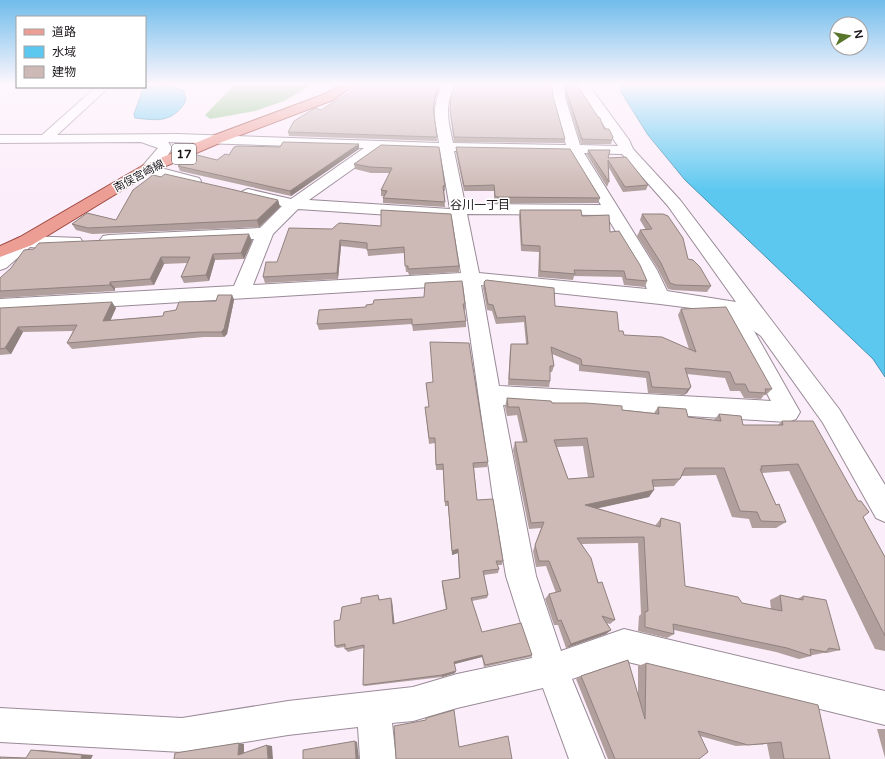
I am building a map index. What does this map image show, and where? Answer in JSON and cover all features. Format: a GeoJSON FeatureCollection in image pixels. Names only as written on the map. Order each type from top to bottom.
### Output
{"type":"FeatureCollection","features":[{"type":"Feature","properties":{"kind":"main road","name":"南俣宮崎線"},"geometry":{"type":"LineString","coordinates":[[0,252],[26,241],[147,169],[217,139],[271,119]]}},
{"type":"Feature","properties":{"kind":"street"},"geometry":{"type":"LineString","coordinates":[[45,139],[66,119]]}},
{"type":"Feature","properties":{"kind":"street"},"geometry":{"type":"LineString","coordinates":[[277,119],[263,130],[263,134],[279,142]]}},
{"type":"Feature","properties":{"kind":"street"},"geometry":{"type":"LineString","coordinates":[[442,119],[471,278],[506,498],[521,576],[552,670],[587,759]]}},
{"type":"Feature","properties":{"kind":"street"},"geometry":{"type":"LineString","coordinates":[[566,119],[574,148],[648,270],[660,297]]}},
{"type":"Feature","properties":{"kind":"street"},"geometry":{"type":"LineString","coordinates":[[606,119],[624,143],[626,150],[674,203],[831,416],[885,509]]}},
{"type":"Feature","properties":{"kind":"street"},"geometry":{"type":"LineString","coordinates":[[140,138],[157,141],[163,144],[165,148],[147,169],[205,184]]}},
{"type":"Feature","properties":{"kind":"street"},"geometry":{"type":"LineString","coordinates":[[0,139],[217,139],[448,147],[626,150]]}},
{"type":"Feature","properties":{"kind":"street"},"geometry":{"type":"LineString","coordinates":[[241,292],[265,233],[272,224],[294,204],[379,144]]}},
{"type":"Feature","properties":{"kind":"street"},"geometry":{"type":"LineString","coordinates":[[235,191],[294,204],[459,212],[612,210]]}},
{"type":"Feature","properties":{"kind":"street"},"geometry":{"type":"LineString","coordinates":[[0,264],[26,241],[48,243],[265,233]]}},
{"type":"Feature","properties":{"kind":"street"},"geometry":{"type":"LineString","coordinates":[[0,306],[471,278],[660,297],[729,306],[770,332]]}},
{"type":"Feature","properties":{"kind":"street"},"geometry":{"type":"LineString","coordinates":[[489,395],[788,412],[729,306]]}},
{"type":"Feature","properties":{"kind":"street"},"geometry":{"type":"LineString","coordinates":[[0,725],[182,735],[373,708],[413,704],[457,691],[552,670],[624,645],[885,708]]}},
{"type":"Feature","properties":{"kind":"street"},"geometry":{"type":"LineString","coordinates":[[373,708],[378,759]]}},
{"type":"Feature","properties":{"kind":"water"},"geometry":{"type":"Polygon","coordinates":[[[638,119],[885,119],[885,377],[873,359],[685,180],[648,135],[638,119]]]}},
{"type":"Feature","properties":{"kind":"building"},"geometry":{"type":"Polygon","coordinates":[[[297,119],[434,119],[437,137],[288,132],[294,121],[297,119]]]}},
{"type":"Feature","properties":{"kind":"building"},"geometry":{"type":"Polygon","coordinates":[[[451,119],[559,119],[565,139],[454,137],[451,119]]]}},
{"type":"Feature","properties":{"kind":"building"},"geometry":{"type":"Polygon","coordinates":[[[576,119],[601,119],[604,129],[609,129],[613,137],[612,140],[582,139],[576,119]]]}},
{"type":"Feature","properties":{"kind":"building"},"geometry":{"type":"Polygon","coordinates":[[[283,142],[359,144],[290,191],[178,166],[186,159],[190,159],[197,155],[217,160],[225,154],[229,155],[234,147],[280,147],[283,142]]]}},
{"type":"Feature","properties":{"kind":"building"},"geometry":{"type":"Polygon","coordinates":[[[381,145],[439,147],[445,186],[443,186],[445,202],[383,198],[387,191],[381,190],[392,168],[370,167],[354,164],[381,145]]]}},
{"type":"Feature","properties":{"kind":"building"},"geometry":{"type":"Polygon","coordinates":[[[456,147],[570,149],[600,198],[497,197],[495,196],[494,185],[464,186],[456,147]]]}},
{"type":"Feature","properties":{"kind":"building"},"geometry":{"type":"Polygon","coordinates":[[[588,150],[610,150],[608,158],[626,157],[648,185],[625,187],[608,160],[609,182],[588,150]]]}},
{"type":"Feature","properties":{"kind":"building"},"geometry":{"type":"Polygon","coordinates":[[[165,174],[278,200],[257,220],[88,228],[72,224],[87,213],[116,220],[133,190],[153,175],[161,177],[165,174]]]}},
{"type":"Feature","properties":{"kind":"building"},"geometry":{"type":"Polygon","coordinates":[[[381,210],[451,214],[459,266],[408,269],[408,266],[405,266],[404,247],[367,250],[367,243],[340,240],[337,273],[263,277],[266,262],[277,262],[289,228],[332,229],[339,223],[381,226],[381,210]]]}},
{"type":"Feature","properties":{"kind":"building"},"geometry":{"type":"Polygon","coordinates":[[[520,210],[581,210],[582,216],[609,215],[610,232],[619,231],[640,265],[647,281],[626,279],[624,271],[574,270],[575,274],[540,271],[540,246],[522,245],[520,210]]]}},
{"type":"Feature","properties":{"kind":"building"},"geometry":{"type":"Polygon","coordinates":[[[642,214],[663,214],[668,216],[683,238],[688,259],[693,260],[700,267],[711,286],[676,285],[670,283],[661,263],[640,230],[652,229],[642,214]]]}},
{"type":"Feature","properties":{"kind":"building"},"geometry":{"type":"Polygon","coordinates":[[[249,234],[241,253],[213,254],[206,275],[181,277],[190,257],[161,257],[150,279],[110,282],[110,285],[0,291],[0,278],[11,268],[24,250],[34,249],[39,243],[249,234]]]}},
{"type":"Feature","properties":{"kind":"building"},"geometry":{"type":"Polygon","coordinates":[[[486,280],[554,288],[555,306],[617,312],[619,331],[623,331],[624,335],[662,337],[696,352],[681,309],[726,307],[772,389],[765,389],[766,393],[749,392],[745,384],[735,384],[730,372],[685,368],[691,387],[688,389],[652,387],[649,372],[582,365],[581,359],[551,347],[554,366],[550,366],[550,381],[509,379],[511,344],[528,344],[525,316],[497,318],[493,305],[488,304],[484,282],[486,280]]]}},
{"type":"Feature","properties":{"kind":"building"},"geometry":{"type":"Polygon","coordinates":[[[462,281],[465,304],[463,304],[466,321],[412,325],[412,319],[317,324],[319,310],[366,307],[366,305],[373,304],[374,300],[424,297],[425,283],[462,281]]]}},
{"type":"Feature","properties":{"kind":"building"},"geometry":{"type":"Polygon","coordinates":[[[218,295],[232,295],[224,329],[221,332],[200,332],[67,343],[77,325],[18,327],[5,348],[0,349],[0,308],[112,302],[103,321],[163,316],[164,312],[176,310],[179,302],[216,301],[218,295]]]}},
{"type":"Feature","properties":{"kind":"building"},"geometry":{"type":"Polygon","coordinates":[[[430,342],[469,343],[488,462],[473,463],[477,500],[493,499],[503,561],[496,561],[499,569],[483,571],[488,595],[471,598],[482,632],[521,623],[532,655],[485,665],[482,655],[454,662],[456,671],[442,675],[363,685],[364,645],[345,649],[345,644],[335,646],[334,621],[340,620],[342,607],[361,603],[361,598],[378,595],[379,600],[391,598],[393,624],[447,609],[442,581],[460,578],[458,549],[452,551],[448,501],[445,502],[443,464],[436,465],[435,438],[429,438],[425,407],[429,407],[426,383],[433,382],[430,342]]]}},
{"type":"Feature","properties":{"kind":"building"},"geometry":{"type":"Polygon","coordinates":[[[507,398],[551,401],[552,403],[586,403],[622,406],[622,410],[659,414],[658,407],[686,409],[688,417],[721,421],[719,414],[741,416],[743,425],[783,425],[782,421],[813,421],[858,501],[861,501],[869,512],[863,517],[885,557],[885,636],[798,464],[761,466],[762,469],[760,469],[776,505],[779,504],[786,522],[761,521],[757,512],[740,511],[724,468],[685,468],[680,479],[652,480],[654,490],[585,505],[660,527],[661,518],[680,523],[685,586],[738,597],[742,603],[782,611],[780,595],[803,600],[803,596],[826,600],[840,650],[829,648],[826,652],[810,649],[811,656],[787,648],[673,624],[674,634],[645,627],[645,612],[648,611],[644,537],[577,538],[591,558],[598,583],[602,582],[615,620],[602,616],[611,630],[571,644],[561,620],[558,621],[549,594],[561,591],[549,561],[539,561],[535,545],[544,522],[531,523],[515,442],[527,442],[519,407],[508,407],[507,398]],[[587,438],[554,440],[568,479],[594,477],[587,438]]]}},
{"type":"Feature","properties":{"kind":"building"},"geometry":{"type":"Polygon","coordinates":[[[628,660],[645,719],[646,663],[818,705],[830,759],[784,759],[781,742],[748,745],[698,731],[708,752],[699,759],[615,759],[581,676],[628,660]]]}},
{"type":"Feature","properties":{"kind":"building"},"geometry":{"type":"Polygon","coordinates":[[[454,710],[459,747],[508,736],[512,759],[396,759],[394,726],[426,720],[426,718],[454,710]]]}},
{"type":"Feature","properties":{"kind":"building"},"geometry":{"type":"Polygon","coordinates":[[[355,741],[356,759],[303,759],[303,750],[355,741]]]}},
{"type":"Feature","properties":{"kind":"building"},"geometry":{"type":"Polygon","coordinates":[[[239,743],[238,755],[267,745],[268,759],[174,759],[175,753],[239,743]]]}},
{"type":"Feature","properties":{"kind":"building"},"geometry":{"type":"Polygon","coordinates":[[[31,750],[82,755],[81,759],[0,759],[0,757],[26,758],[31,750]]]}},
{"type":"Feature","properties":{"kind":"district","name":"谷川一丁目"},"geometry":{"type":"Point","coordinates":[480,205]}}]}
